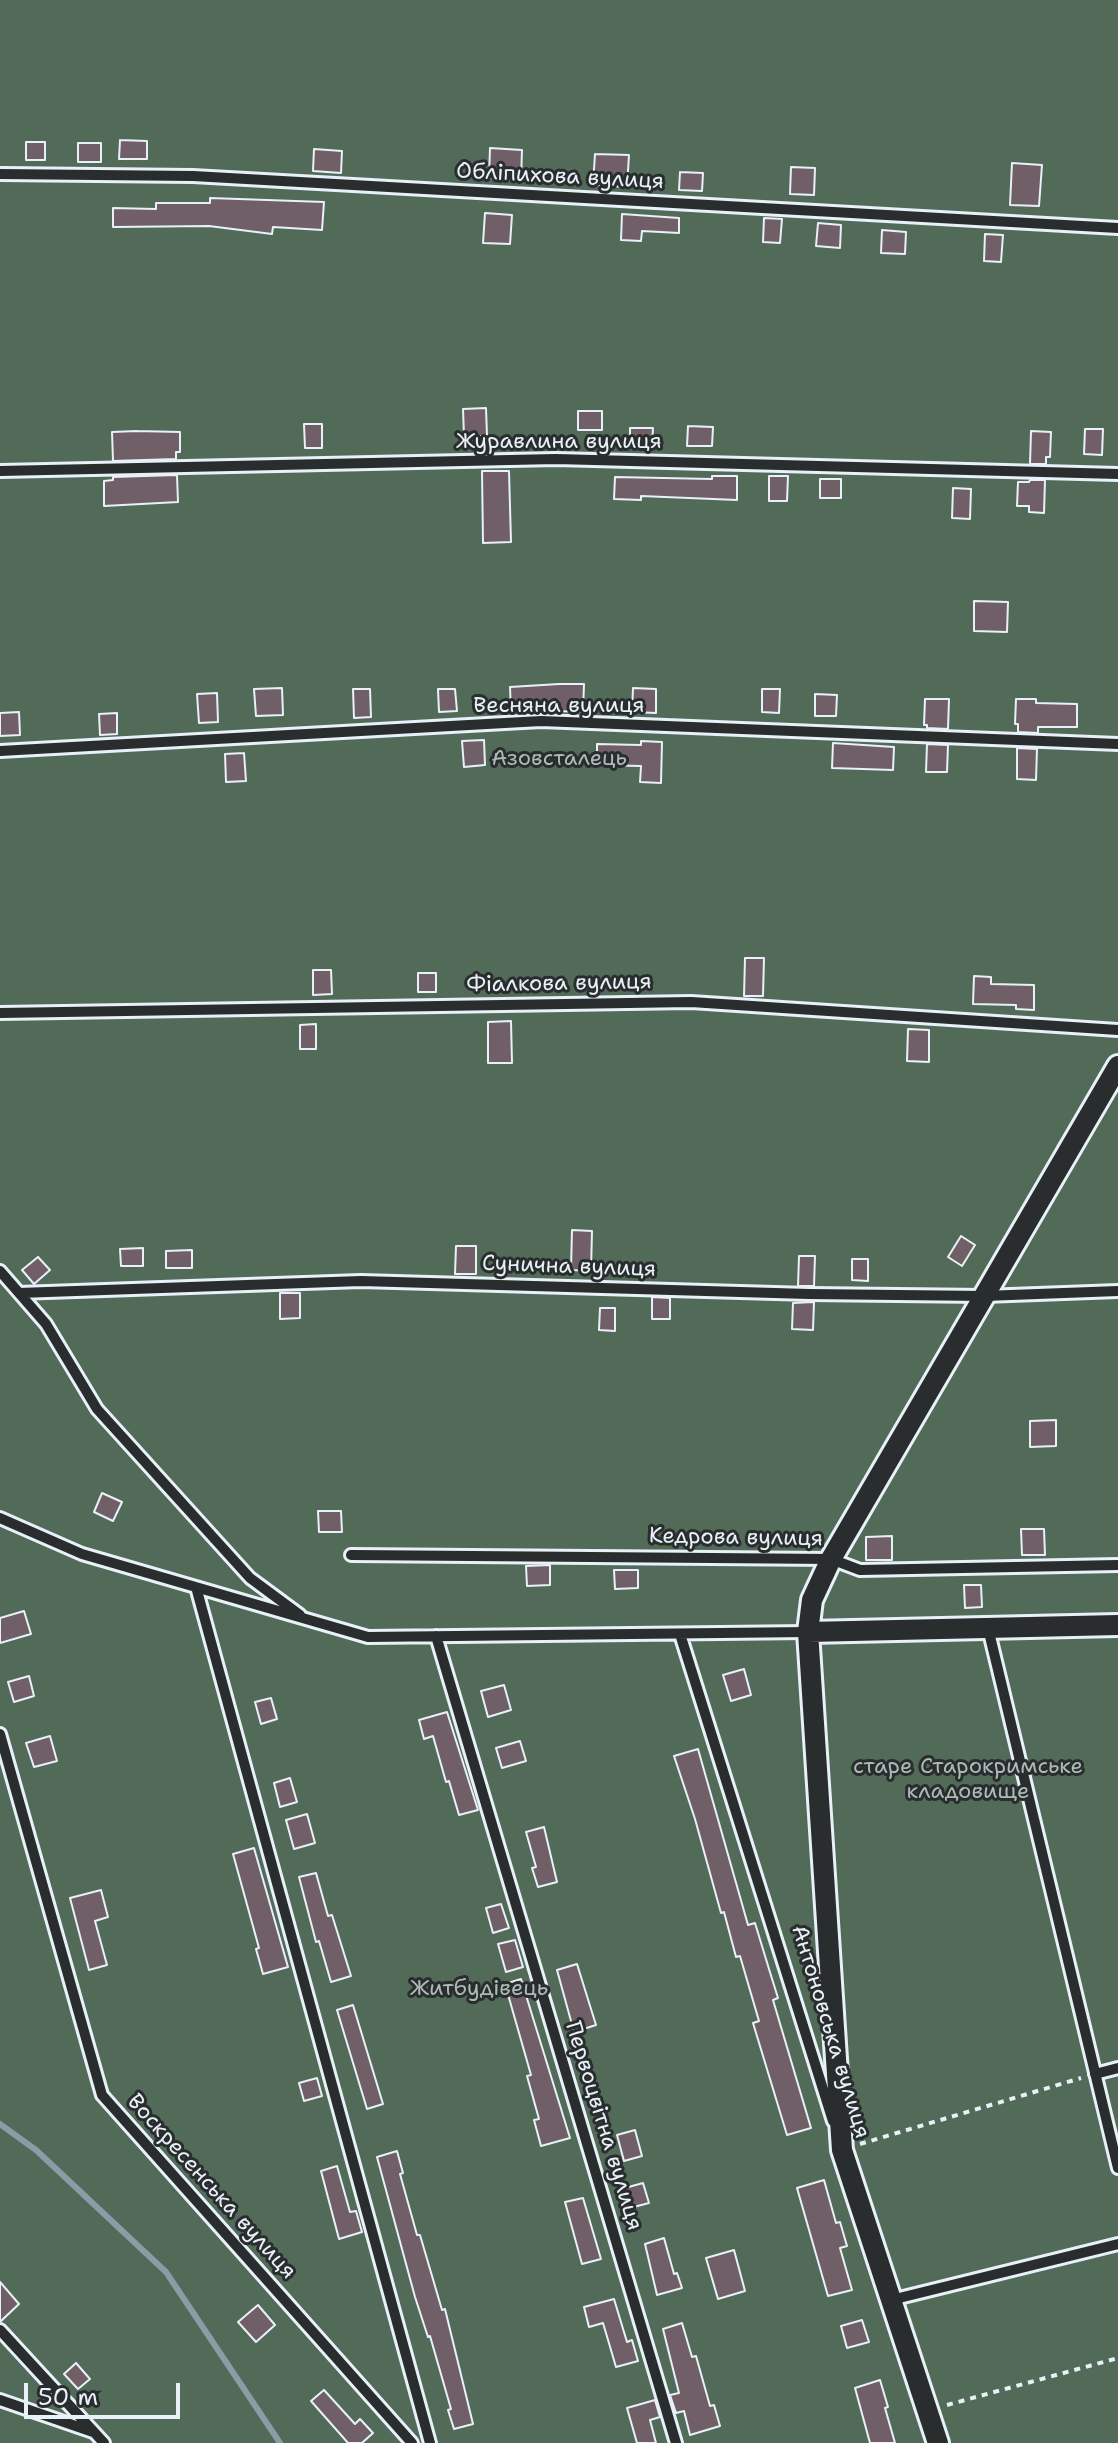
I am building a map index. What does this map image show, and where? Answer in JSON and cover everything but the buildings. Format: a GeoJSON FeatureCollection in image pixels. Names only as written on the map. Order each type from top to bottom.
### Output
{"type":"FeatureCollection","features":[{"type":"Feature","properties":{"kind":"street"},"geometry":{"type":"LineString","coordinates":[[842,2150],[808,1632],[812,1600],[831,1559],[1118,1066]]}},
{"type":"Feature","properties":{"kind":"street"},"geometry":{"type":"LineString","coordinates":[[808,1632],[1118,1625]]}},
{"type":"Feature","properties":{"kind":"street","name":"Антоновська вулиця"},"geometry":{"type":"LineString","coordinates":[[842,2150],[938,2443]]}},
{"type":"Feature","properties":{"kind":"lane","name":"Обліпихова вулиця"},"geometry":{"type":"LineString","coordinates":[[0,174],[193,176],[1118,228]]}},
{"type":"Feature","properties":{"kind":"lane","name":"Журавлина вулиця"},"geometry":{"type":"LineString","coordinates":[[0,471],[556,459],[1118,474]]}},
{"type":"Feature","properties":{"kind":"lane","name":"Весняна вулиця"},"geometry":{"type":"LineString","coordinates":[[0,751],[541,721],[1118,744]]}},
{"type":"Feature","properties":{"kind":"lane","name":"Фіалкова вулиця"},"geometry":{"type":"LineString","coordinates":[[0,1013],[691,1002],[1118,1030]]}},
{"type":"Feature","properties":{"kind":"lane"},"geometry":{"type":"LineString","coordinates":[[0,1271],[46,1324],[97,1409],[250,1578],[304,1619]]}},
{"type":"Feature","properties":{"kind":"lane","name":"Сунична вулиця"},"geometry":{"type":"LineString","coordinates":[[19,1293],[361,1281],[809,1294],[984,1296],[1118,1291]]}},
{"type":"Feature","properties":{"kind":"lane"},"geometry":{"type":"LineString","coordinates":[[0,1518],[82,1554],[368,1637],[808,1632]]}},
{"type":"Feature","properties":{"kind":"lane","name":"Кедрова вулиця"},"geometry":{"type":"LineString","coordinates":[[351,1555],[831,1559],[860,1570],[1118,1565]]}},
{"type":"Feature","properties":{"kind":"lane"},"geometry":{"type":"LineString","coordinates":[[196,1587],[430,2443]]}},
{"type":"Feature","properties":{"kind":"lane"},"geometry":{"type":"LineString","coordinates":[[988,1628],[1118,2168]]}},
{"type":"Feature","properties":{"kind":"lane","name":"Антоновська вулиця"},"geometry":{"type":"LineString","coordinates":[[680,1634],[842,2150]]}},
{"type":"Feature","properties":{"kind":"lane","name":"Первоцвітна вулиця"},"geometry":{"type":"LineString","coordinates":[[436,1636],[676,2443]]}},
{"type":"Feature","properties":{"kind":"lane","name":"Воскресенська вулиця"},"geometry":{"type":"LineString","coordinates":[[0,1734],[102,2095],[412,2443]]}},
{"type":"Feature","properties":{"kind":"lane"},"geometry":{"type":"LineString","coordinates":[[1095,2074],[1118,2068]]}},
{"type":"Feature","properties":{"kind":"lane"},"geometry":{"type":"LineString","coordinates":[[891,2300],[1118,2244]]}},
{"type":"Feature","properties":{"kind":"lane"},"geometry":{"type":"LineString","coordinates":[[0,2330],[104,2443]]}},
{"type":"Feature","properties":{"kind":"lane"},"geometry":{"type":"LineString","coordinates":[[0,2400],[94,2433]]}},
{"type":"Feature","properties":{"kind":"path"},"geometry":{"type":"LineString","coordinates":[[842,2150],[1095,2074]]}},
{"type":"Feature","properties":{"kind":"path"},"geometry":{"type":"LineString","coordinates":[[927,2410],[1118,2358]]}},
{"type":"Feature","properties":{"kind":"green space","name":"Азовсталець"},"geometry":{"type":"Polygon","coordinates":[[[0,0],[1118,0],[1118,2443],[0,2443],[0,0]]]}},
{"type":"Feature","properties":{"kind":"waterway"},"geometry":{"type":"LineString","coordinates":[[0,2124],[36,2150],[166,2272],[280,2443]]}},
{"type":"Feature","properties":{"kind":"park label","name":"старе Старокримське кладовище"},"geometry":{"type":"Point","coordinates":[968,1780]}},
{"type":"Feature","properties":{"kind":"park label","name":"Житбудівець"},"geometry":{"type":"Point","coordinates":[479,1989]}}]}
